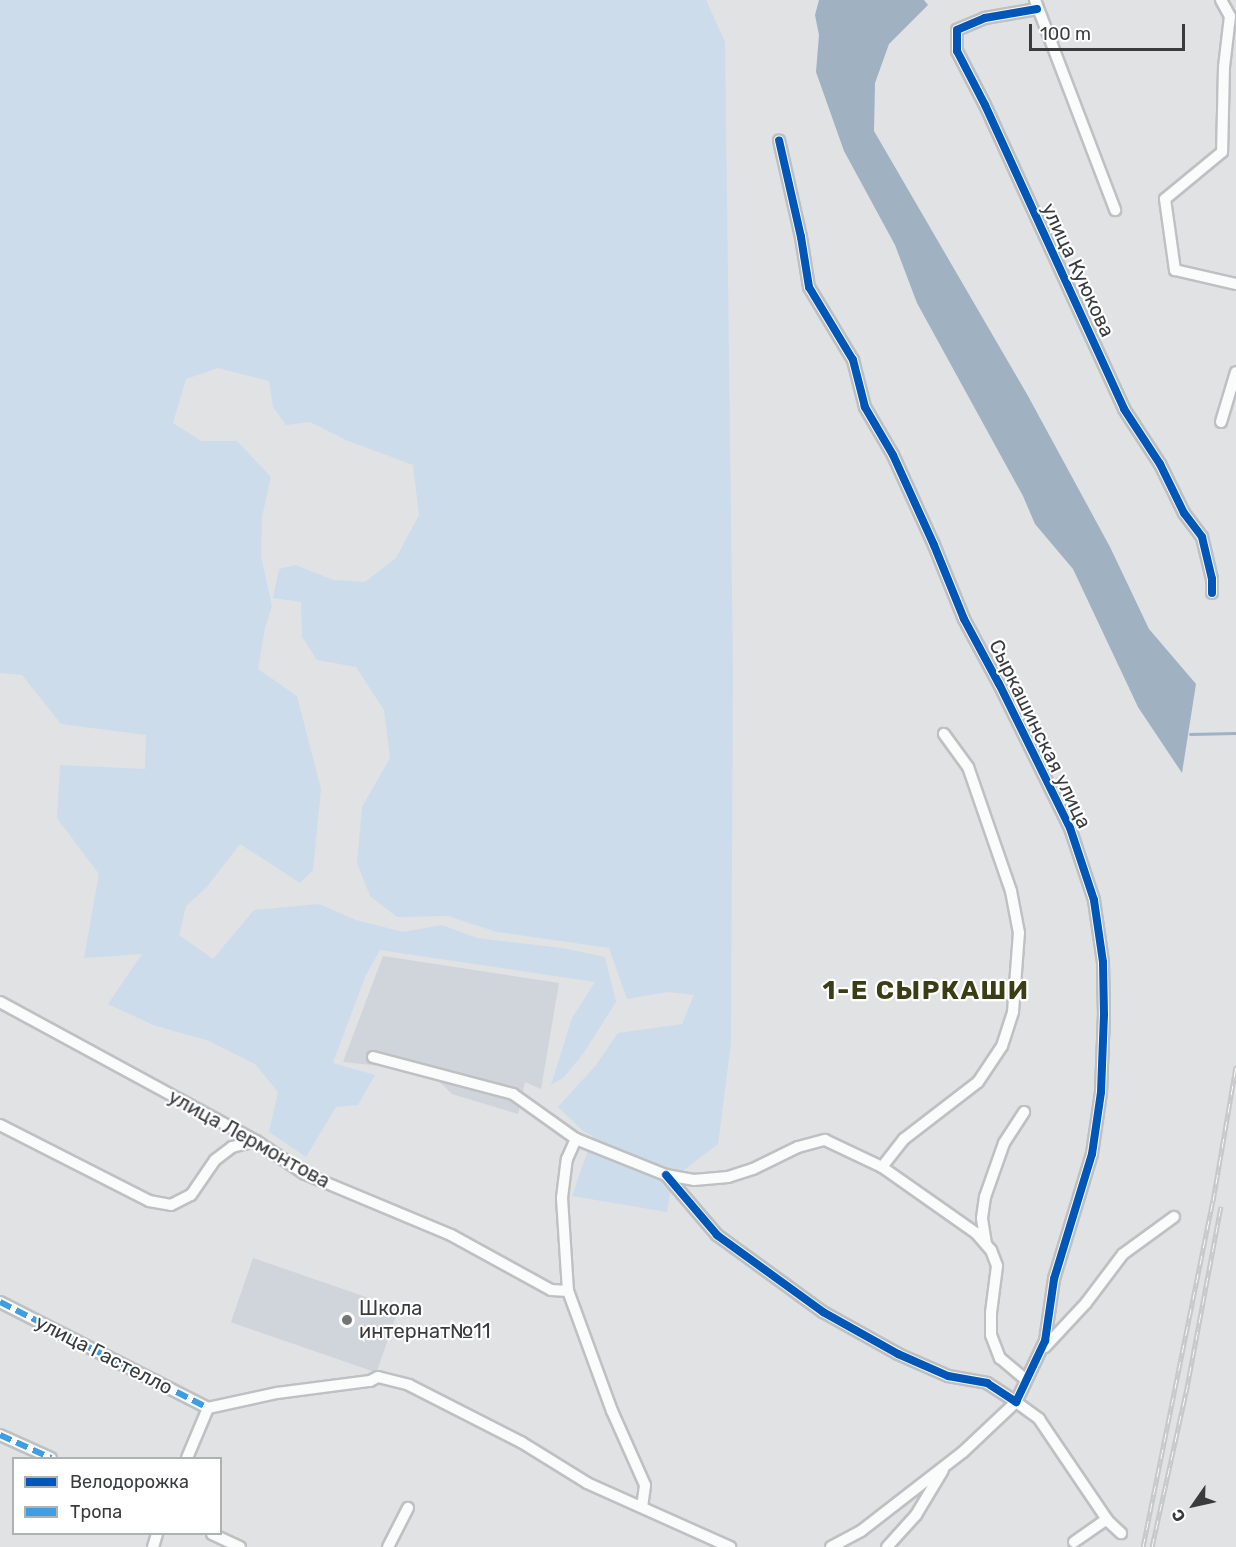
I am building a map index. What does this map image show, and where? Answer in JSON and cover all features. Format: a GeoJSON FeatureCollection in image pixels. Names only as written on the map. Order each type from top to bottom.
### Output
{"type":"FeatureCollection","features":[{"type":"Feature","properties":{"kind":"street"},"geometry":{"type":"LineString","coordinates":[[1221,0],[1230,16],[1224,67],[1222,152],[1165,200],[1175,270],[1236,284]]}},
{"type":"Feature","properties":{"kind":"street"},"geometry":{"type":"LineString","coordinates":[[1036,4],[1114,210]]}},
{"type":"Feature","properties":{"kind":"street","name":"улица Куюкова"},"geometry":{"type":"LineString","coordinates":[[1036,4],[985,18],[957,30],[957,51],[985,105],[1124,409],[1160,464],[1184,513],[1202,537],[1212,579],[1212,593]]}},
{"type":"Feature","properties":{"kind":"street","name":"Сыркашинская улица"},"geometry":{"type":"LineString","coordinates":[[779,141],[801,237],[809,287],[853,360],[865,407],[893,455],[934,544],[964,619],[999,684],[1070,828],[1094,900],[1103,962],[1101,1092],[1092,1154],[1054,1279],[1045,1341],[1016,1402]]}},
{"type":"Feature","properties":{"kind":"street"},"geometry":{"type":"LineString","coordinates":[[1221,422],[1236,372]]}},
{"type":"Feature","properties":{"kind":"street"},"geometry":{"type":"LineString","coordinates":[[882,1167],[904,1139],[978,1082],[1002,1046],[1013,1012],[1019,933],[1011,891],[968,767],[944,734]]}},
{"type":"Feature","properties":{"kind":"street","name":"улица Лермонтова"},"geometry":{"type":"LineString","coordinates":[[0,1002],[256,1142],[305,1174],[451,1235],[551,1290],[568,1291]]}},
{"type":"Feature","properties":{"kind":"street"},"geometry":{"type":"LineString","coordinates":[[373,1057],[513,1094],[576,1139],[666,1175],[694,1180],[728,1177],[753,1169],[798,1147],[825,1140],[882,1167],[976,1233],[986,1245],[997,1266],[991,1313],[991,1335],[1000,1358],[1026,1380]]}},
{"type":"Feature","properties":{"kind":"street"},"geometry":{"type":"LineString","coordinates":[[986,1245],[982,1218],[985,1197],[1004,1143],[1024,1112]]}},
{"type":"Feature","properties":{"kind":"street"},"geometry":{"type":"LineString","coordinates":[[0,1125],[149,1201],[171,1205],[191,1195],[215,1160],[232,1147],[256,1142]]}},
{"type":"Feature","properties":{"kind":"street"},"geometry":{"type":"LineString","coordinates":[[576,1139],[567,1159],[562,1198],[568,1291],[612,1411],[645,1485],[642,1507]]}},
{"type":"Feature","properties":{"kind":"street"},"geometry":{"type":"LineString","coordinates":[[666,1175],[717,1235],[823,1312],[898,1354],[948,1376],[987,1383],[1039,1419],[1107,1519],[1121,1533]]}},
{"type":"Feature","properties":{"kind":"street"},"geometry":{"type":"LineString","coordinates":[[1039,1354],[1086,1303],[1123,1254],[1174,1217]]}},
{"type":"Feature","properties":{"kind":"street","name":"улица Гастелло"},"geometry":{"type":"LineString","coordinates":[[0,1302],[208,1408]]}},
{"type":"Feature","properties":{"kind":"street"},"geometry":{"type":"LineString","coordinates":[[187,1457],[208,1408],[378,1377],[419,1390],[520,1442],[587,1483],[730,1547]]}},
{"type":"Feature","properties":{"kind":"street"},"geometry":{"type":"LineString","coordinates":[[831,1547],[861,1531],[946,1464],[1016,1402]]}},
{"type":"Feature","properties":{"kind":"street"},"geometry":{"type":"LineString","coordinates":[[0,1435],[49,1457]]}},
{"type":"Feature","properties":{"kind":"street"},"geometry":{"type":"LineString","coordinates":[[887,1547],[916,1515],[946,1464]]}},
{"type":"Feature","properties":{"kind":"street"},"geometry":{"type":"LineString","coordinates":[[388,1547],[408,1508]]}},
{"type":"Feature","properties":{"kind":"street"},"geometry":{"type":"LineString","coordinates":[[1074,1542],[1107,1519]]}},
{"type":"Feature","properties":{"kind":"street"},"geometry":{"type":"LineString","coordinates":[[216,1535],[240,1547]]}},
{"type":"Feature","properties":{"kind":"shaded area"},"geometry":{"type":"Polygon","coordinates":[[[0,0],[706,0],[725,42],[733,672],[731,1043],[718,1144],[680,1173],[674,1171],[667,1212],[572,1196],[593,1136],[583,1131],[558,1107],[596,1065],[618,1033],[682,1024],[694,995],[668,992],[627,999],[609,948],[497,932],[448,916],[397,917],[370,896],[357,863],[362,807],[390,758],[384,710],[356,667],[317,660],[302,637],[301,602],[273,598],[279,569],[296,565],[333,580],[365,582],[396,558],[419,515],[413,465],[346,440],[310,422],[286,425],[273,407],[269,381],[218,368],[186,379],[173,423],[201,441],[237,441],[271,477],[262,517],[261,556],[272,606],[265,628],[258,669],[297,696],[321,789],[313,870],[300,883],[240,844],[206,888],[186,906],[179,935],[213,959],[254,910],[319,904],[356,920],[403,932],[442,925],[477,938],[562,948],[605,957],[616,1002],[583,1054],[563,1078],[551,1085],[572,1018],[595,982],[380,950],[365,977],[333,1063],[375,1075],[358,1105],[336,1107],[306,1157],[269,1132],[278,1092],[255,1064],[209,1041],[153,1025],[108,1004],[142,954],[84,958],[99,874],[57,818],[60,765],[145,769],[146,735],[61,724],[22,675],[0,673],[0,0]]]}},
{"type":"Feature","properties":{"kind":"shaded area"},"geometry":{"type":"Polygon","coordinates":[[[819,0],[924,0],[928,5],[889,44],[875,83],[874,131],[1028,396],[1110,547],[1149,629],[1196,684],[1182,773],[1138,707],[1073,569],[1035,524],[1023,496],[917,303],[895,245],[844,151],[816,72],[819,35],[815,15],[819,0]]]}},
{"type":"Feature","properties":{"kind":"shaded area"},"geometry":{"type":"Polygon","coordinates":[[[383,956],[559,983],[541,1089],[525,1082],[518,1114],[452,1094],[428,1071],[343,1062],[383,956]]]}},
{"type":"Feature","properties":{"kind":"shaded area"},"geometry":{"type":"Polygon","coordinates":[[[253,1258],[399,1308],[376,1372],[231,1322],[253,1258]]]}},
{"type":"Feature","properties":{"kind":"waterway"},"geometry":{"type":"LineString","coordinates":[[1190,734],[1236,733]]}},
{"type":"Feature","properties":{"kind":"railway"},"geometry":{"type":"LineString","coordinates":[[1143,1547],[1213,1201],[1236,1066]]}},
{"type":"Feature","properties":{"kind":"railway"},"geometry":{"type":"LineString","coordinates":[[1152,1547],[1186,1393],[1221,1206]]}},
{"type":"Feature","properties":{"kind":"marked path"},"geometry":{"type":"LineString","coordinates":[[0,1302],[208,1408]]}},
{"type":"Feature","properties":{"kind":"marked path"},"geometry":{"type":"LineString","coordinates":[[0,1435],[49,1457]]}},
{"type":"Feature","properties":{"kind":"cycle path"},"geometry":{"type":"LineString","coordinates":[[1037,9],[985,18],[957,30],[957,51],[985,105],[1124,409],[1160,464],[1184,513],[1202,537],[1212,579],[1212,593]]}},
{"type":"Feature","properties":{"kind":"cycle path"},"geometry":{"type":"LineString","coordinates":[[666,1175],[717,1235],[823,1312],[898,1354],[948,1376],[987,1383],[1016,1402],[1045,1341],[1054,1279],[1092,1154],[1101,1092],[1104,1015],[1103,962],[1094,900],[1070,828],[999,684],[964,619],[934,545],[893,455],[865,407],[853,360],[809,287],[801,237],[779,140]]}},
{"type":"Feature","properties":{"kind":"place","name":"Школа интернат№11"},"geometry":{"type":"Point","coordinates":[347,1320]}},
{"type":"Feature","properties":{"kind":"district","name":"1-Е СЫРКАШИ"},"geometry":{"type":"Point","coordinates":[926,991]}}]}
